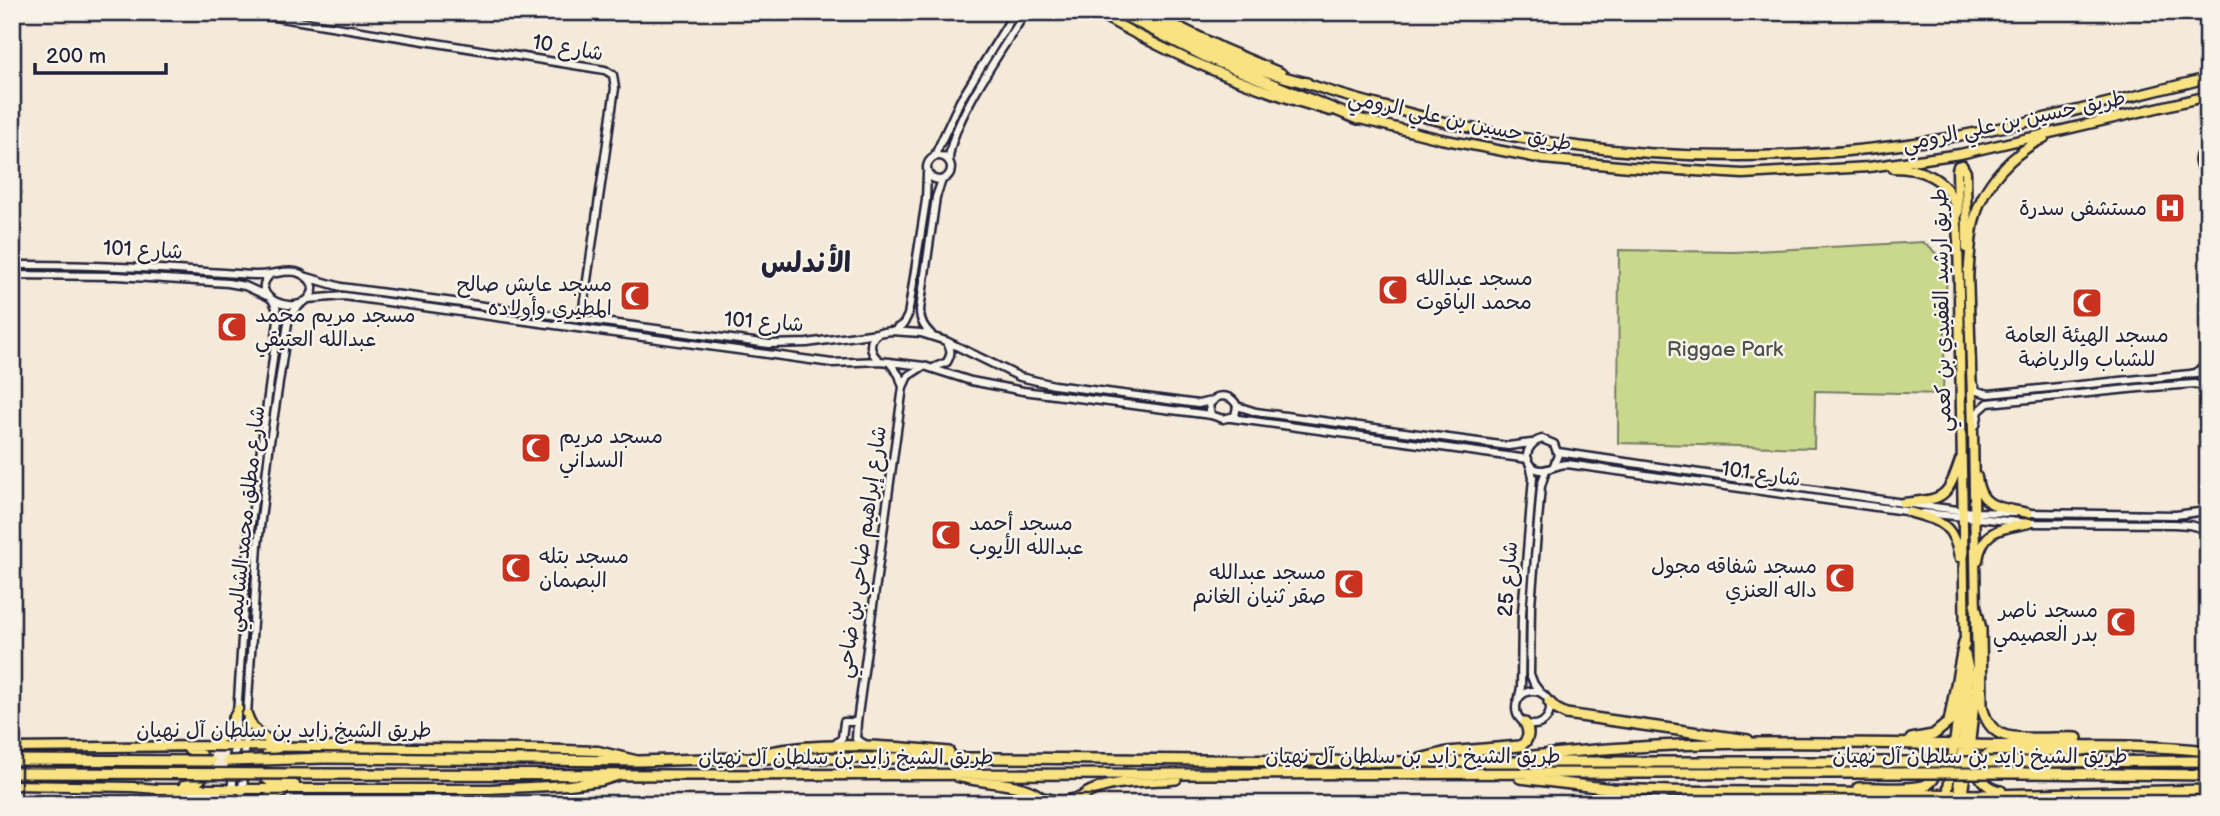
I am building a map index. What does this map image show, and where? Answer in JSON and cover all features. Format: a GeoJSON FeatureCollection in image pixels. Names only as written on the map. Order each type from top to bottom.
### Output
{"type":"FeatureCollection","features":[{"type":"Feature","properties":{"kind":"highway"},"geometry":{"type":"LineString","coordinates":[[1118,12],[1206,57],[1358,119]]}},
{"type":"Feature","properties":{"kind":"highway"},"geometry":{"type":"LineString","coordinates":[[1135,12],[1236,61],[1272,75],[1307,83]]}},
{"type":"Feature","properties":{"kind":"highway"},"geometry":{"type":"LineString","coordinates":[[1975,604],[1981,629],[1982,705],[1988,723],[2004,735],[2092,739],[2109,744]]}},
{"type":"Feature","properties":{"kind":"highway"},"geometry":{"type":"LineString","coordinates":[[1849,743],[1921,738],[1942,729],[1952,710],[1964,642]]}},
{"type":"Feature","properties":{"kind":"highway"},"geometry":{"type":"LineString","coordinates":[[1953,804],[1959,785],[1964,742],[1969,674],[1965,655]]}},
{"type":"Feature","properties":{"kind":"highway"},"geometry":{"type":"LineString","coordinates":[[1549,702],[1559,711],[1571,715],[1777,744]]}},
{"type":"Feature","properties":{"kind":"highway"},"geometry":{"type":"LineString","coordinates":[[1412,762],[1443,752],[1520,746],[1528,736],[1525,723]]}},
{"type":"Feature","properties":{"kind":"highway"},"geometry":{"type":"LineString","coordinates":[[1480,762],[1597,749],[1777,744],[2109,744],[2208,751]]}},
{"type":"Feature","properties":{"kind":"highway"},"geometry":{"type":"LineString","coordinates":[[1808,794],[1840,789],[1925,786],[1933,780],[1937,768],[1936,756],[1930,749],[1916,744]]}},
{"type":"Feature","properties":{"kind":"highway"},"geometry":{"type":"LineString","coordinates":[[2017,794],[1992,789],[1983,783],[1979,776],[1982,758],[1999,751],[2089,750],[2109,744]]}},
{"type":"Feature","properties":{"kind":"highway"},"geometry":{"type":"LineString","coordinates":[[740,758],[770,752],[828,747],[873,747],[996,758]]}},
{"type":"Feature","properties":{"kind":"highway","name":"طريق الشيخ زايد بن سلطان آل نهيان"},"geometry":{"type":"LineString","coordinates":[[12,760],[228,761],[324,758],[638,761],[740,758],[996,758],[1412,762],[2208,761]]}},
{"type":"Feature","properties":{"kind":"highway","name":"طريق الشيخ زايد بن سلطان آل نهيان"},"geometry":{"type":"LineString","coordinates":[[12,773],[618,776],[948,773],[2208,775]]}},
{"type":"Feature","properties":{"kind":"highway"},"geometry":{"type":"LineString","coordinates":[[948,773],[972,781],[1029,789],[1045,801],[1061,802],[1077,801],[1096,788],[1215,774]]}},
{"type":"Feature","properties":{"kind":"highway"},"geometry":{"type":"LineString","coordinates":[[1480,774],[1613,789],[1808,794],[2028,794],[2208,790]]}},
{"type":"Feature","properties":{"kind":"highway"},"geometry":{"type":"LineString","coordinates":[[1808,794],[1843,800],[1922,800],[1927,804]]}},
{"type":"Feature","properties":{"kind":"highway"},"geometry":{"type":"LineString","coordinates":[[1982,804],[2028,794]]}},
{"type":"Feature","properties":{"kind":"main road","name":"طريق حسين بن علي الرومي"},"geometry":{"type":"LineString","coordinates":[[1096,12],[1189,61],[1287,99],[1358,119],[1493,149],[1543,159],[1584,163],[1743,174],[1869,167],[1959,154],[2208,96]]}},
{"type":"Feature","properties":{"kind":"main road","name":"طريق حسين بن علي الرومي"},"geometry":{"type":"LineString","coordinates":[[1149,12],[1224,49],[1307,83],[1415,115],[1483,131],[1606,149],[1730,155],[1863,149],[1994,130],[2208,78]]}},
{"type":"Feature","properties":{"kind":"main road"},"geometry":{"type":"LineString","coordinates":[[1968,277],[1975,215],[1994,178],[2038,141],[2062,130]]}},
{"type":"Feature","properties":{"kind":"main road","name":"طريق ارشيد القفيدي بن كعمي"},"geometry":{"type":"LineString","coordinates":[[1964,742],[1956,734],[1965,655],[1963,588],[1968,515],[1973,454],[1973,430],[1966,172],[1962,165],[1958,166],[1957,172],[1959,366],[1962,454],[1968,515],[1975,604],[1977,679],[1964,742]]}},
{"type":"Feature","properties":{"kind":"main road"},"geometry":{"type":"LineString","coordinates":[[1869,167],[1906,168],[1922,172],[1942,183],[1955,206],[1958,240]]}},
{"type":"Feature","properties":{"kind":"main road"},"geometry":{"type":"LineString","coordinates":[[1903,503],[1930,500],[1945,493],[1952,483],[1962,454]]}},
{"type":"Feature","properties":{"kind":"main road"},"geometry":{"type":"LineString","coordinates":[[1973,454],[1977,464],[1978,486],[1984,498],[2000,509],[2028,513]]}},
{"type":"Feature","properties":{"kind":"main road"},"geometry":{"type":"LineString","coordinates":[[1909,512],[1940,521],[1950,530],[1958,549],[1963,588]]}},
{"type":"Feature","properties":{"kind":"main road"},"geometry":{"type":"LineString","coordinates":[[1974,591],[1978,555],[1985,539],[2001,529],[2029,523]]}},
{"type":"Feature","properties":{"kind":"main road"},"geometry":{"type":"LineString","coordinates":[[208,746],[225,736],[237,709]]}},
{"type":"Feature","properties":{"kind":"main road"},"geometry":{"type":"LineString","coordinates":[[247,715],[256,732],[285,746]]}},
{"type":"Feature","properties":{"kind":"main road"},"geometry":{"type":"LineString","coordinates":[[1946,804],[1955,793],[1964,742]]}},
{"type":"Feature","properties":{"kind":"main road"},"geometry":{"type":"LineString","coordinates":[[231,804],[235,746]]}},
{"type":"Feature","properties":{"kind":"main road"},"geometry":{"type":"LineString","coordinates":[[242,804],[245,746]]}},
{"type":"Feature","properties":{"kind":"main road","name":"طريق الشيخ زايد بن سلطان آل نهيان"},"geometry":{"type":"LineString","coordinates":[[12,748],[285,746],[598,751],[638,761]]}},
{"type":"Feature","properties":{"kind":"main road"},"geometry":{"type":"LineString","coordinates":[[130,747],[192,750],[202,755],[206,765],[204,775],[195,783],[132,787]]}},
{"type":"Feature","properties":{"kind":"main road"},"geometry":{"type":"LineString","coordinates":[[379,747],[276,748],[267,753],[261,767],[267,779],[275,784],[383,788]]}},
{"type":"Feature","properties":{"kind":"main road","name":"طريق الشيخ زايد بن سلطان آل نهيان"},"geometry":{"type":"LineString","coordinates":[[12,785],[243,790],[490,789],[554,786],[600,781],[618,776]]}},
{"type":"Feature","properties":{"kind":"main road"},"geometry":{"type":"LineString","coordinates":[[158,789],[178,793],[200,804]]}},
{"type":"Feature","properties":{"kind":"main road"},"geometry":{"type":"LineString","coordinates":[[261,804],[270,796],[293,790]]}},
{"type":"Feature","properties":{"kind":"main road"},"geometry":{"type":"LineString","coordinates":[[1955,793],[1961,804]]}},
{"type":"Feature","properties":{"kind":"street","name":"شارع 10"},"geometry":{"type":"LineString","coordinates":[[243,12],[604,70],[613,75],[615,88],[583,308]]}},
{"type":"Feature","properties":{"kind":"street"},"geometry":{"type":"LineString","coordinates":[[933,336],[923,325],[920,310],[936,197],[942,180],[950,172],[950,147],[968,109],[1026,12]]}},
{"type":"Feature","properties":{"kind":"street"},"geometry":{"type":"LineString","coordinates":[[891,331],[903,326],[908,315],[926,200],[928,163],[934,157],[960,101],[1015,13],[1021,20]]}},
{"type":"Feature","properties":{"kind":"street"},"geometry":{"type":"LineString","coordinates":[[2206,173],[2199,164],[2199,156],[2203,149],[2208,147]]}},
{"type":"Feature","properties":{"kind":"street"},"geometry":{"type":"LineString","coordinates":[[934,157],[943,156],[949,161]]}},
{"type":"Feature","properties":{"kind":"street"},"geometry":{"type":"LineString","coordinates":[[927,173],[932,180],[942,180]]}},
{"type":"Feature","properties":{"kind":"street","name":"شارع 101"},"geometry":{"type":"LineString","coordinates":[[12,265],[80,265],[271,274]]}},
{"type":"Feature","properties":{"kind":"street"},"geometry":{"type":"LineString","coordinates":[[79,275],[77,271],[80,265]]}},
{"type":"Feature","properties":{"kind":"street"},"geometry":{"type":"LineString","coordinates":[[291,271],[307,277],[313,288],[305,300],[288,305],[270,299],[264,283],[271,274],[291,271]]}},
{"type":"Feature","properties":{"kind":"street","name":"شارع 101"},"geometry":{"type":"LineString","coordinates":[[12,275],[79,275],[235,284],[245,286],[270,299]]}},
{"type":"Feature","properties":{"kind":"street","name":"شارع 101"},"geometry":{"type":"LineString","coordinates":[[307,277],[341,287],[779,344],[911,331],[946,341],[1020,377],[1054,385],[1198,404],[1211,401]]}},
{"type":"Feature","properties":{"kind":"street","name":"شارع 101"},"geometry":{"type":"LineString","coordinates":[[305,300],[344,296],[832,363],[880,361],[928,366],[978,383],[1211,415]]}},
{"type":"Feature","properties":{"kind":"street"},"geometry":{"type":"LineString","coordinates":[[425,307],[429,304],[427,298]]}},
{"type":"Feature","properties":{"kind":"street","name":"شارع مطلق محمدالشاليمي"},"geometry":{"type":"LineString","coordinates":[[235,746],[248,546],[278,321],[277,310],[270,299]]}},
{"type":"Feature","properties":{"kind":"street","name":"شارع مطلق محمدالشاليمي"},"geometry":{"type":"LineString","coordinates":[[245,746],[258,545],[270,442],[288,323],[293,312],[305,300]]}},
{"type":"Feature","properties":{"kind":"street"},"geometry":{"type":"LineString","coordinates":[[575,317],[583,308],[589,319]]}},
{"type":"Feature","properties":{"kind":"street"},"geometry":{"type":"LineString","coordinates":[[880,361],[874,356],[871,342],[875,335],[881,332]]}},
{"type":"Feature","properties":{"kind":"street"},"geometry":{"type":"LineString","coordinates":[[724,349],[728,343],[725,337]]}},
{"type":"Feature","properties":{"kind":"street"},"geometry":{"type":"LineString","coordinates":[[749,352],[748,345],[752,341]]}},
{"type":"Feature","properties":{"kind":"street"},"geometry":{"type":"LineString","coordinates":[[903,387],[908,376],[928,366],[940,366],[947,362],[951,356],[946,341]]}},
{"type":"Feature","properties":{"kind":"street"},"geometry":{"type":"LineString","coordinates":[[889,362],[899,375],[903,387]]}},
{"type":"Feature","properties":{"kind":"street"},"geometry":{"type":"LineString","coordinates":[[1970,369],[1975,389],[1989,394],[2190,374],[2196,373],[2206,362]]}},
{"type":"Feature","properties":{"kind":"street"},"geometry":{"type":"LineString","coordinates":[[2206,362],[2200,377],[2207,390]]}},
{"type":"Feature","properties":{"kind":"street"},"geometry":{"type":"LineString","coordinates":[[1973,430],[1979,411],[1988,403],[2195,384],[2207,390]]}},
{"type":"Feature","properties":{"kind":"street","name":"شارع إبراهيم ضاحي بن ضاحي"},"geometry":{"type":"LineString","coordinates":[[857,722],[903,387]]}},
{"type":"Feature","properties":{"kind":"street"},"geometry":{"type":"LineString","coordinates":[[1074,397],[1079,395],[1078,388]]}},
{"type":"Feature","properties":{"kind":"street"},"geometry":{"type":"LineString","coordinates":[[1103,401],[1101,395],[1106,391]]}},
{"type":"Feature","properties":{"kind":"street"},"geometry":{"type":"LineString","coordinates":[[1231,418],[1237,413],[1237,406],[1232,399],[1217,397],[1211,401],[1208,409],[1217,419],[1231,418],[1528,461],[1538,470],[1546,470],[1558,458],[1554,444],[1546,439],[1508,446],[1256,412],[1237,406]]}},
{"type":"Feature","properties":{"kind":"street"},"geometry":{"type":"LineString","coordinates":[[265,416],[269,414],[272,418],[270,442]]}},
{"type":"Feature","properties":{"kind":"street"},"geometry":{"type":"LineString","coordinates":[[1349,434],[1353,432],[1351,425]]}},
{"type":"Feature","properties":{"kind":"street"},"geometry":{"type":"LineString","coordinates":[[1370,437],[1368,430],[1373,428]]}},
{"type":"Feature","properties":{"kind":"street"},"geometry":{"type":"LineString","coordinates":[[1528,461],[1527,452],[1532,443]]}},
{"type":"Feature","properties":{"kind":"street","name":"شارع 101"},"geometry":{"type":"LineString","coordinates":[[1558,452],[1968,515]]}},
{"type":"Feature","properties":{"kind":"street","name":"شارع 25"},"geometry":{"type":"LineString","coordinates":[[1519,697],[1522,604],[1533,477],[1528,461]]}},
{"type":"Feature","properties":{"kind":"street","name":"شارع 101"},"geometry":{"type":"LineString","coordinates":[[1553,465],[1598,468],[1909,512],[1968,515]]}},
{"type":"Feature","properties":{"kind":"street","name":"شارع 25"},"geometry":{"type":"LineString","coordinates":[[1540,692],[1530,674],[1531,605],[1541,486],[1546,470]]}},
{"type":"Feature","properties":{"kind":"street"},"geometry":{"type":"LineString","coordinates":[[1968,515],[2176,515],[2207,510]]}},
{"type":"Feature","properties":{"kind":"street"},"geometry":{"type":"LineString","coordinates":[[2206,531],[2202,520],[2207,510]]}},
{"type":"Feature","properties":{"kind":"street"},"geometry":{"type":"LineString","coordinates":[[1968,515],[2029,523],[2182,524],[2206,531]]}},
{"type":"Feature","properties":{"kind":"street"},"geometry":{"type":"LineString","coordinates":[[243,623],[246,626],[252,624]]}},
{"type":"Feature","properties":{"kind":"street"},"geometry":{"type":"LineString","coordinates":[[1529,691],[1540,692],[1549,702],[1550,711],[1545,721],[1536,725],[1525,723],[1516,712],[1519,697],[1529,691]]}},
{"type":"Feature","properties":{"kind":"street"},"geometry":{"type":"LineString","coordinates":[[828,747],[837,744],[842,738],[844,722],[857,722],[858,741],[873,747]]}},
{"type":"Feature","properties":{"kind":"green space","name":"Riggae Park"},"geometry":{"type":"Polygon","coordinates":[[[1923,242],[1947,263],[1943,394],[1815,391],[1814,448],[1618,443],[1619,250],[1735,252],[1923,242]]]}},
{"type":"Feature","properties":{"kind":"place","name":"مستشفى سدرة"},"geometry":{"type":"Point","coordinates":[2170,208]}},
{"type":"Feature","properties":{"kind":"place","name":"مسجد عبدالله محمد الياقوت"},"geometry":{"type":"Point","coordinates":[1393,290]}},
{"type":"Feature","properties":{"kind":"place","name":"مسجد عايش صالح المطيري وأولاده"},"geometry":{"type":"Point","coordinates":[635,296]}},
{"type":"Feature","properties":{"kind":"place","name":"مسجد الهيئة العامة للشباب والرياضة"},"geometry":{"type":"Point","coordinates":[2087,303]}},
{"type":"Feature","properties":{"kind":"place","name":"مسجد مريم محمد عبدالله العتيقي"},"geometry":{"type":"Point","coordinates":[232,327]}},
{"type":"Feature","properties":{"kind":"place","name":"مسجد مريم السداني"},"geometry":{"type":"Point","coordinates":[536,448]}},
{"type":"Feature","properties":{"kind":"place","name":"مسجد أحمد عبدالله الأيوب"},"geometry":{"type":"Point","coordinates":[946,535]}},
{"type":"Feature","properties":{"kind":"place","name":"مسجد بتله البصمان"},"geometry":{"type":"Point","coordinates":[516,568]}},
{"type":"Feature","properties":{"kind":"place","name":"مسجد شفاقه مجول داله العنزي"},"geometry":{"type":"Point","coordinates":[1840,578]}},
{"type":"Feature","properties":{"kind":"place","name":"مسجد عبدالله صقر ثنيان الغانم"},"geometry":{"type":"Point","coordinates":[1349,584]}},
{"type":"Feature","properties":{"kind":"place","name":"مسجد ناصر بدر العصيمي"},"geometry":{"type":"Point","coordinates":[2121,622]}},
{"type":"Feature","properties":{"kind":"district","name":"الأندلس"},"geometry":{"type":"Point","coordinates":[806,263]}}]}
